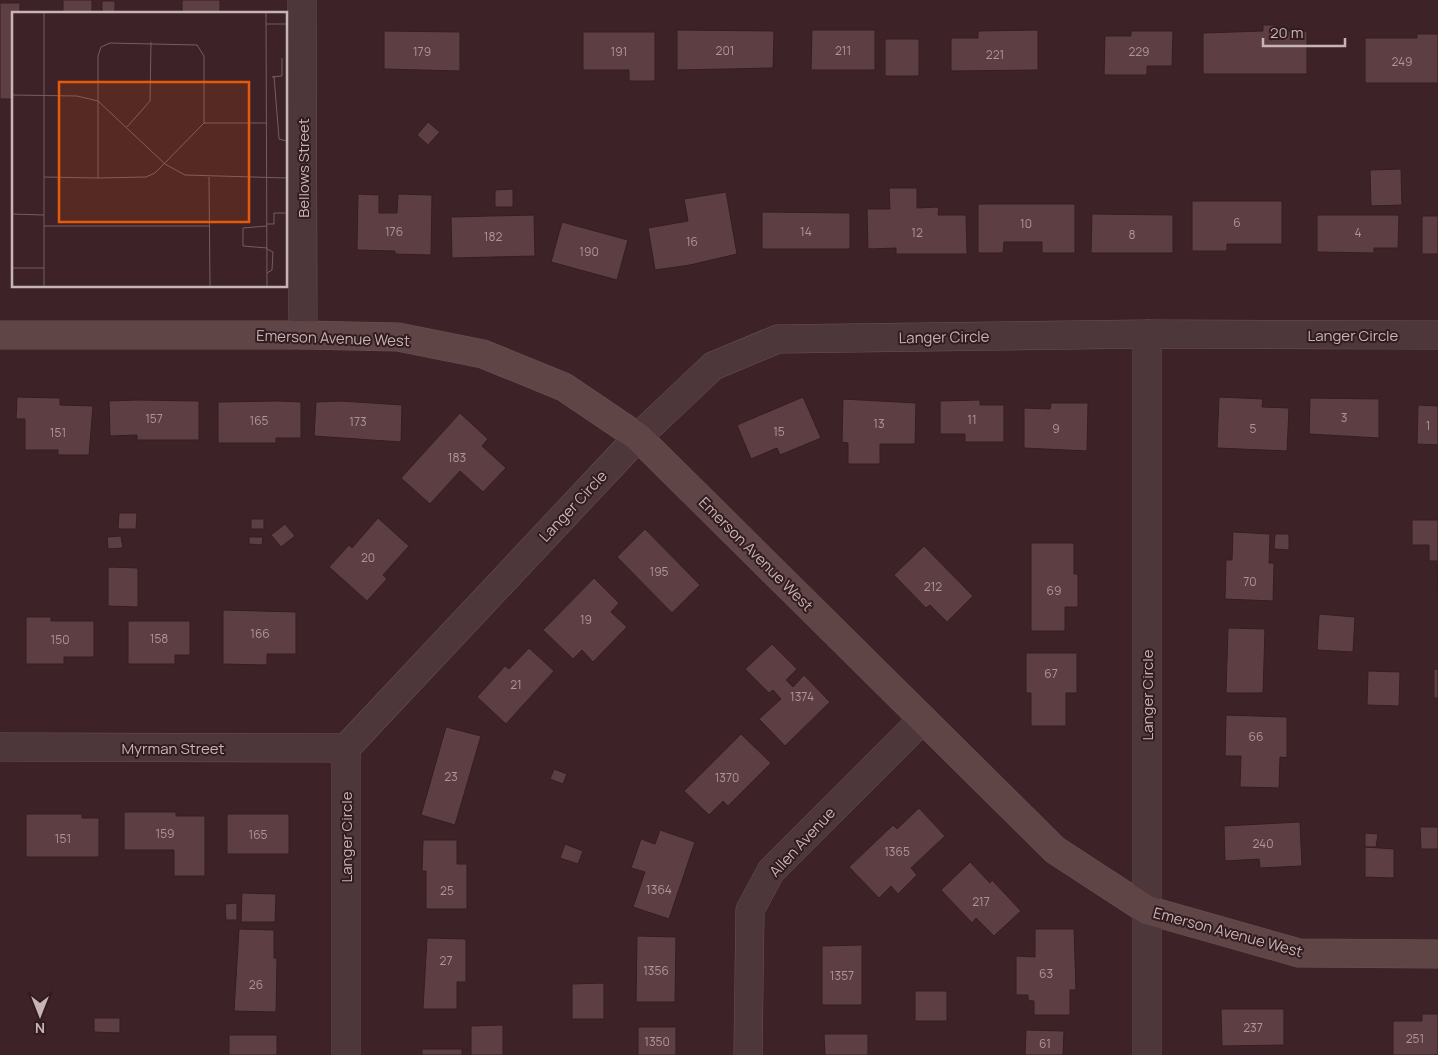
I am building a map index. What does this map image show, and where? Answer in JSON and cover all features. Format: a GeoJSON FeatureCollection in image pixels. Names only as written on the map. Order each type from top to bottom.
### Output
{"type":"FeatureCollection","features":[{"type":"Feature","properties":{"kind":"street","name":"Bellows Street"},"geometry":{"type":"LineString","coordinates":[[302,0],[303,335]]}},
{"type":"Feature","properties":{"kind":"street","name":"Langer Circle"},"geometry":{"type":"LineString","coordinates":[[346,1055],[346,748],[638,437],[713,366],[778,339],[1148,334],[1438,335]]}},
{"type":"Feature","properties":{"kind":"street","name":"Langer Circle"},"geometry":{"type":"LineString","coordinates":[[1146,1055],[1148,334]]}},
{"type":"Feature","properties":{"kind":"street","name":"Emerson Avenue West"},"geometry":{"type":"LineString","coordinates":[[0,335],[303,335],[398,337],[484,354],[564,387],[638,437],[1054,850],[1147,910],[1299,954],[1438,954]]}},
{"type":"Feature","properties":{"kind":"street","name":"Allen Avenue"},"geometry":{"type":"LineString","coordinates":[[748,1055],[750,910],[771,871],[923,719]]}},
{"type":"Feature","properties":{"kind":"street","name":"Myrman Street"},"geometry":{"type":"LineString","coordinates":[[0,747],[346,748]]}},
{"type":"Feature","properties":{"kind":"building"},"geometry":{"type":"Polygon","coordinates":[[[63,0],[92,0],[92,12],[63,12],[63,0]]]}},
{"type":"Feature","properties":{"kind":"building"},"geometry":{"type":"Polygon","coordinates":[[[182,0],[220,0],[220,12],[182,12],[182,0]]]}},
{"type":"Feature","properties":{"kind":"building"},"geometry":{"type":"Polygon","coordinates":[[[102,1],[115,1],[115,12],[102,12],[102,1]]]}},
{"type":"Feature","properties":{"kind":"building"},"geometry":{"type":"Polygon","coordinates":[[[0,3],[20,3],[20,12],[12,12],[12,99],[0,99],[0,3]]]}},
{"type":"Feature","properties":{"kind":"building"},"geometry":{"type":"Polygon","coordinates":[[[1263,25],[1276,25],[1276,31],[1307,31],[1307,74],[1203,74],[1203,33],[1263,31],[1263,25]]]}},
{"type":"Feature","properties":{"kind":"building"},"geometry":{"type":"Polygon","coordinates":[[[677,30],[774,31],[773,68],[677,70],[677,30]]]}},
{"type":"Feature","properties":{"kind":"building"},"geometry":{"type":"Polygon","coordinates":[[[812,30],[875,30],[875,70],[811,70],[812,30]]]}},
{"type":"Feature","properties":{"kind":"building"},"geometry":{"type":"Polygon","coordinates":[[[1038,30],[1038,70],[951,71],[951,38],[978,38],[978,31],[1038,30]]]}},
{"type":"Feature","properties":{"kind":"building"},"geometry":{"type":"Polygon","coordinates":[[[384,31],[460,32],[460,71],[384,69],[384,31]]]}},
{"type":"Feature","properties":{"kind":"building"},"geometry":{"type":"Polygon","coordinates":[[[1131,31],[1173,31],[1172,66],[1147,66],[1147,75],[1104,75],[1105,36],[1131,36],[1131,31]]]}},
{"type":"Feature","properties":{"kind":"building"},"geometry":{"type":"Polygon","coordinates":[[[583,32],[655,32],[655,81],[629,81],[629,70],[583,70],[583,32]]]}},
{"type":"Feature","properties":{"kind":"building"},"geometry":{"type":"Polygon","coordinates":[[[1417,34],[1438,34],[1438,83],[1365,83],[1365,38],[1417,38],[1417,34]]]}},
{"type":"Feature","properties":{"kind":"building"},"geometry":{"type":"Polygon","coordinates":[[[885,39],[919,39],[919,76],[885,76],[885,39]]]}},
{"type":"Feature","properties":{"kind":"building"},"geometry":{"type":"Polygon","coordinates":[[[428,122],[440,132],[428,145],[417,135],[428,122]]]}},
{"type":"Feature","properties":{"kind":"building"},"geometry":{"type":"Polygon","coordinates":[[[1401,169],[1402,205],[1371,206],[1370,170],[1401,169]]]}},
{"type":"Feature","properties":{"kind":"building"},"geometry":{"type":"Polygon","coordinates":[[[889,188],[917,188],[917,208],[939,207],[938,215],[966,215],[967,254],[896,254],[896,248],[868,249],[867,209],[890,209],[889,188]]]}},
{"type":"Feature","properties":{"kind":"building"},"geometry":{"type":"Polygon","coordinates":[[[513,189],[513,207],[495,207],[495,190],[513,189]]]}},
{"type":"Feature","properties":{"kind":"building"},"geometry":{"type":"Polygon","coordinates":[[[726,192],[737,254],[690,265],[655,270],[648,228],[688,221],[684,199],[726,192]]]}},
{"type":"Feature","properties":{"kind":"building"},"geometry":{"type":"Polygon","coordinates":[[[358,194],[379,195],[379,213],[397,213],[398,194],[432,195],[431,255],[395,254],[395,251],[357,250],[358,194]]]}},
{"type":"Feature","properties":{"kind":"building"},"geometry":{"type":"Polygon","coordinates":[[[1192,201],[1282,201],[1282,244],[1227,244],[1227,251],[1192,251],[1192,201]]]}},
{"type":"Feature","properties":{"kind":"building"},"geometry":{"type":"Polygon","coordinates":[[[978,204],[1075,204],[1075,253],[1042,253],[1042,242],[1004,242],[1003,253],[978,253],[978,204]]]}},
{"type":"Feature","properties":{"kind":"building"},"geometry":{"type":"Polygon","coordinates":[[[762,212],[850,213],[850,249],[762,249],[762,212]]]}},
{"type":"Feature","properties":{"kind":"building"},"geometry":{"type":"Polygon","coordinates":[[[1092,214],[1173,215],[1173,253],[1091,253],[1092,214]]]}},
{"type":"Feature","properties":{"kind":"building"},"geometry":{"type":"Polygon","coordinates":[[[534,215],[535,256],[452,258],[451,217],[534,215]]]}},
{"type":"Feature","properties":{"kind":"building"},"geometry":{"type":"Polygon","coordinates":[[[1317,215],[1399,215],[1398,248],[1374,248],[1374,253],[1317,252],[1317,215]]]}},
{"type":"Feature","properties":{"kind":"building"},"geometry":{"type":"Polygon","coordinates":[[[1422,216],[1438,216],[1438,254],[1422,254],[1422,216]]]}},
{"type":"Feature","properties":{"kind":"building"},"geometry":{"type":"Polygon","coordinates":[[[562,222],[628,240],[617,280],[551,262],[562,222]]]}},
{"type":"Feature","properties":{"kind":"building"},"geometry":{"type":"Polygon","coordinates":[[[17,397],[60,398],[60,405],[93,406],[89,455],[58,455],[58,450],[25,450],[25,419],[16,419],[17,397]]]}},
{"type":"Feature","properties":{"kind":"building"},"geometry":{"type":"Polygon","coordinates":[[[803,397],[821,438],[780,455],[777,448],[751,459],[737,425],[803,397]]]}},
{"type":"Feature","properties":{"kind":"building"},"geometry":{"type":"Polygon","coordinates":[[[1219,397],[1263,399],[1262,407],[1289,408],[1287,451],[1217,448],[1219,397]]]}},
{"type":"Feature","properties":{"kind":"building"},"geometry":{"type":"Polygon","coordinates":[[[1310,398],[1379,399],[1379,438],[1309,434],[1310,398]]]}},
{"type":"Feature","properties":{"kind":"building"},"geometry":{"type":"Polygon","coordinates":[[[843,399],[916,403],[915,444],[880,444],[880,464],[848,464],[848,443],[842,442],[843,399]]]}},
{"type":"Feature","properties":{"kind":"building"},"geometry":{"type":"Polygon","coordinates":[[[980,400],[980,405],[1004,405],[1004,442],[965,442],[965,434],[940,434],[940,401],[980,400]]]}},
{"type":"Feature","properties":{"kind":"building"},"geometry":{"type":"Polygon","coordinates":[[[109,401],[199,401],[199,440],[137,440],[137,435],[110,436],[109,401]]]}},
{"type":"Feature","properties":{"kind":"building"},"geometry":{"type":"Polygon","coordinates":[[[341,401],[402,405],[401,442],[314,436],[316,402],[341,401]]]}},
{"type":"Feature","properties":{"kind":"building"},"geometry":{"type":"Polygon","coordinates":[[[218,402],[301,402],[301,438],[276,438],[276,443],[218,443],[218,402]]]}},
{"type":"Feature","properties":{"kind":"building"},"geometry":{"type":"Polygon","coordinates":[[[1051,403],[1088,403],[1087,451],[1024,448],[1024,408],[1050,409],[1051,403]]]}},
{"type":"Feature","properties":{"kind":"building"},"geometry":{"type":"Polygon","coordinates":[[[1418,405],[1438,406],[1438,445],[1417,444],[1418,405]]]}},
{"type":"Feature","properties":{"kind":"building"},"geometry":{"type":"Polygon","coordinates":[[[460,413],[488,439],[482,446],[506,468],[483,492],[460,471],[430,504],[401,478],[460,413]]]}},
{"type":"Feature","properties":{"kind":"building"},"geometry":{"type":"Polygon","coordinates":[[[119,513],[137,513],[136,529],[118,529],[119,513]]]}},
{"type":"Feature","properties":{"kind":"building"},"geometry":{"type":"Polygon","coordinates":[[[378,518],[409,546],[383,575],[387,579],[367,601],[329,567],[349,545],[352,548],[378,518]]]}},
{"type":"Feature","properties":{"kind":"building"},"geometry":{"type":"Polygon","coordinates":[[[251,519],[264,519],[264,529],[251,529],[251,519]]]}},
{"type":"Feature","properties":{"kind":"building"},"geometry":{"type":"Polygon","coordinates":[[[1412,520],[1438,520],[1438,595],[1437,561],[1429,561],[1429,545],[1412,545],[1412,520]]]}},
{"type":"Feature","properties":{"kind":"building"},"geometry":{"type":"Polygon","coordinates":[[[285,524],[295,536],[281,547],[271,535],[285,524]]]}},
{"type":"Feature","properties":{"kind":"building"},"geometry":{"type":"Polygon","coordinates":[[[645,529],[700,585],[672,613],[617,557],[645,529]]]}},
{"type":"Feature","properties":{"kind":"building"},"geometry":{"type":"Polygon","coordinates":[[[1233,532],[1270,534],[1269,563],[1274,563],[1273,601],[1225,599],[1226,560],[1232,560],[1233,532]]]}},
{"type":"Feature","properties":{"kind":"building"},"geometry":{"type":"Polygon","coordinates":[[[1275,534],[1289,534],[1289,550],[1274,549],[1275,534]]]}},
{"type":"Feature","properties":{"kind":"building"},"geometry":{"type":"Polygon","coordinates":[[[121,536],[123,548],[108,549],[107,537],[121,536]]]}},
{"type":"Feature","properties":{"kind":"building"},"geometry":{"type":"Polygon","coordinates":[[[249,537],[263,537],[262,545],[249,544],[249,537]]]}},
{"type":"Feature","properties":{"kind":"building"},"geometry":{"type":"Polygon","coordinates":[[[1031,543],[1074,543],[1074,574],[1078,574],[1078,607],[1065,607],[1065,631],[1031,631],[1031,543]]]}},
{"type":"Feature","properties":{"kind":"building"},"geometry":{"type":"Polygon","coordinates":[[[924,546],[973,596],[947,622],[930,605],[926,608],[894,575],[924,546]]]}},
{"type":"Feature","properties":{"kind":"building"},"geometry":{"type":"Polygon","coordinates":[[[108,567],[138,568],[138,607],[108,606],[108,567]]]}},
{"type":"Feature","properties":{"kind":"building"},"geometry":{"type":"Polygon","coordinates":[[[594,578],[619,603],[611,612],[627,627],[593,662],[582,650],[573,659],[543,630],[594,578]]]}},
{"type":"Feature","properties":{"kind":"building"},"geometry":{"type":"Polygon","coordinates":[[[223,610],[296,612],[296,654],[267,654],[267,665],[223,664],[223,610]]]}},
{"type":"Feature","properties":{"kind":"building"},"geometry":{"type":"Polygon","coordinates":[[[1319,614],[1355,617],[1353,652],[1317,650],[1319,614]]]}},
{"type":"Feature","properties":{"kind":"building"},"geometry":{"type":"Polygon","coordinates":[[[26,617],[51,617],[51,621],[94,621],[94,657],[64,657],[64,664],[26,664],[26,617]]]}},
{"type":"Feature","properties":{"kind":"building"},"geometry":{"type":"Polygon","coordinates":[[[128,621],[190,621],[190,655],[175,655],[175,664],[128,664],[128,621]]]}},
{"type":"Feature","properties":{"kind":"building"},"geometry":{"type":"Polygon","coordinates":[[[1228,628],[1265,629],[1263,693],[1226,693],[1228,628]]]}},
{"type":"Feature","properties":{"kind":"building"},"geometry":{"type":"Polygon","coordinates":[[[772,644],[797,669],[786,680],[793,687],[804,675],[830,702],[785,746],[759,719],[781,699],[773,690],[769,693],[745,669],[772,644]]]}},
{"type":"Feature","properties":{"kind":"building"},"geometry":{"type":"Polygon","coordinates":[[[529,648],[554,671],[506,724],[477,697],[505,666],[509,669],[529,648]]]}},
{"type":"Feature","properties":{"kind":"building"},"geometry":{"type":"Polygon","coordinates":[[[1026,653],[1077,653],[1077,693],[1066,693],[1066,726],[1031,726],[1031,693],[1026,693],[1026,653]]]}},
{"type":"Feature","properties":{"kind":"building"},"geometry":{"type":"Polygon","coordinates":[[[1434,669],[1438,669],[1438,698],[1434,698],[1434,669]]]}},
{"type":"Feature","properties":{"kind":"building"},"geometry":{"type":"Polygon","coordinates":[[[1368,671],[1400,672],[1399,706],[1367,705],[1368,671]]]}},
{"type":"Feature","properties":{"kind":"building"},"geometry":{"type":"Polygon","coordinates":[[[1226,715],[1287,717],[1287,758],[1280,757],[1279,788],[1240,787],[1241,756],[1225,756],[1226,715]]]}},
{"type":"Feature","properties":{"kind":"building"},"geometry":{"type":"Polygon","coordinates":[[[446,727],[481,736],[455,825],[421,815],[446,727]]]}},
{"type":"Feature","properties":{"kind":"building"},"geometry":{"type":"Polygon","coordinates":[[[741,734],[771,763],[728,806],[723,801],[709,815],[684,791],[741,734]]]}},
{"type":"Feature","properties":{"kind":"building"},"geometry":{"type":"Polygon","coordinates":[[[554,769],[567,774],[563,784],[550,779],[554,769]]]}},
{"type":"Feature","properties":{"kind":"building"},"geometry":{"type":"Polygon","coordinates":[[[919,808],[945,836],[911,868],[917,875],[898,894],[891,886],[879,898],[849,867],[893,825],[897,829],[919,808]]]}},
{"type":"Feature","properties":{"kind":"building"},"geometry":{"type":"Polygon","coordinates":[[[124,812],[176,812],[176,816],[205,816],[205,876],[174,876],[174,850],[124,850],[124,812]]]}},
{"type":"Feature","properties":{"kind":"building"},"geometry":{"type":"Polygon","coordinates":[[[26,814],[82,814],[82,818],[99,818],[99,857],[26,857],[26,814]]]}},
{"type":"Feature","properties":{"kind":"building"},"geometry":{"type":"Polygon","coordinates":[[[227,814],[289,814],[289,854],[227,854],[227,814]]]}},
{"type":"Feature","properties":{"kind":"building"},"geometry":{"type":"Polygon","coordinates":[[[1300,822],[1302,866],[1260,868],[1259,859],[1225,861],[1224,826],[1300,822]]]}},
{"type":"Feature","properties":{"kind":"building"},"geometry":{"type":"Polygon","coordinates":[[[1420,827],[1438,827],[1438,849],[1421,849],[1420,827]]]}},
{"type":"Feature","properties":{"kind":"building"},"geometry":{"type":"Polygon","coordinates":[[[660,830],[695,842],[669,919],[633,907],[645,872],[631,868],[641,839],[655,844],[660,830]]]}},
{"type":"Feature","properties":{"kind":"building"},"geometry":{"type":"Polygon","coordinates":[[[1365,833],[1378,834],[1376,847],[1365,847],[1365,833]]]}},
{"type":"Feature","properties":{"kind":"building"},"geometry":{"type":"Polygon","coordinates":[[[423,840],[457,840],[457,864],[467,864],[467,909],[426,909],[426,871],[422,871],[423,840]]]}},
{"type":"Feature","properties":{"kind":"building"},"geometry":{"type":"Polygon","coordinates":[[[565,844],[583,851],[578,864],[560,858],[565,844]]]}},
{"type":"Feature","properties":{"kind":"building"},"geometry":{"type":"Polygon","coordinates":[[[1365,847],[1394,849],[1394,878],[1365,877],[1365,847]]]}},
{"type":"Feature","properties":{"kind":"building"},"geometry":{"type":"Polygon","coordinates":[[[970,862],[990,883],[992,880],[1021,911],[994,936],[976,918],[972,923],[941,890],[970,862]]]}},
{"type":"Feature","properties":{"kind":"building"},"geometry":{"type":"Polygon","coordinates":[[[242,893],[276,894],[275,922],[241,922],[242,893]]]}},
{"type":"Feature","properties":{"kind":"building"},"geometry":{"type":"Polygon","coordinates":[[[237,903],[237,920],[226,920],[225,904],[237,903]]]}},
{"type":"Feature","properties":{"kind":"building"},"geometry":{"type":"Polygon","coordinates":[[[239,929],[274,930],[274,958],[277,958],[276,1012],[234,1011],[239,929]]]}},
{"type":"Feature","properties":{"kind":"building"},"geometry":{"type":"Polygon","coordinates":[[[1035,929],[1074,929],[1076,990],[1070,990],[1070,1015],[1034,1015],[1034,1001],[1028,1000],[1028,995],[1016,995],[1016,956],[1035,957],[1035,929]]]}},
{"type":"Feature","properties":{"kind":"building"},"geometry":{"type":"Polygon","coordinates":[[[637,936],[676,937],[675,1002],[636,1002],[637,936]]]}},
{"type":"Feature","properties":{"kind":"building"},"geometry":{"type":"Polygon","coordinates":[[[427,938],[466,939],[466,982],[457,982],[457,1009],[423,1009],[427,938]]]}},
{"type":"Feature","properties":{"kind":"building"},"geometry":{"type":"Polygon","coordinates":[[[862,945],[862,1005],[822,1005],[822,946],[862,945]]]}},
{"type":"Feature","properties":{"kind":"building"},"geometry":{"type":"Polygon","coordinates":[[[604,983],[604,1019],[572,1019],[572,984],[604,983]]]}},
{"type":"Feature","properties":{"kind":"building"},"geometry":{"type":"Polygon","coordinates":[[[915,991],[947,991],[947,1021],[915,1021],[915,991]]]}},
{"type":"Feature","properties":{"kind":"building"},"geometry":{"type":"Polygon","coordinates":[[[1221,1009],[1284,1009],[1284,1045],[1222,1046],[1221,1009]]]}},
{"type":"Feature","properties":{"kind":"building"},"geometry":{"type":"Polygon","coordinates":[[[1422,1014],[1438,1014],[1438,1055],[1393,1055],[1393,1021],[1422,1021],[1422,1014]]]}},
{"type":"Feature","properties":{"kind":"building"},"geometry":{"type":"Polygon","coordinates":[[[94,1018],[120,1018],[120,1033],[94,1032],[94,1018]]]}},
{"type":"Feature","properties":{"kind":"building"},"geometry":{"type":"Polygon","coordinates":[[[503,1025],[503,1055],[471,1055],[471,1026],[503,1025]]]}},
{"type":"Feature","properties":{"kind":"building"},"geometry":{"type":"Polygon","coordinates":[[[638,1027],[676,1027],[676,1055],[638,1055],[638,1027]]]}},
{"type":"Feature","properties":{"kind":"building"},"geometry":{"type":"Polygon","coordinates":[[[1026,1030],[1064,1031],[1063,1055],[1025,1055],[1026,1030]]]}},
{"type":"Feature","properties":{"kind":"building"},"geometry":{"type":"Polygon","coordinates":[[[824,1034],[868,1034],[868,1055],[825,1055],[824,1034]]]}},
{"type":"Feature","properties":{"kind":"building"},"geometry":{"type":"Polygon","coordinates":[[[229,1035],[277,1035],[277,1055],[229,1055],[229,1035]]]}},
{"type":"Feature","properties":{"kind":"building"},"geometry":{"type":"Polygon","coordinates":[[[422,1049],[462,1049],[462,1055],[422,1055],[422,1049]]]}}]}
